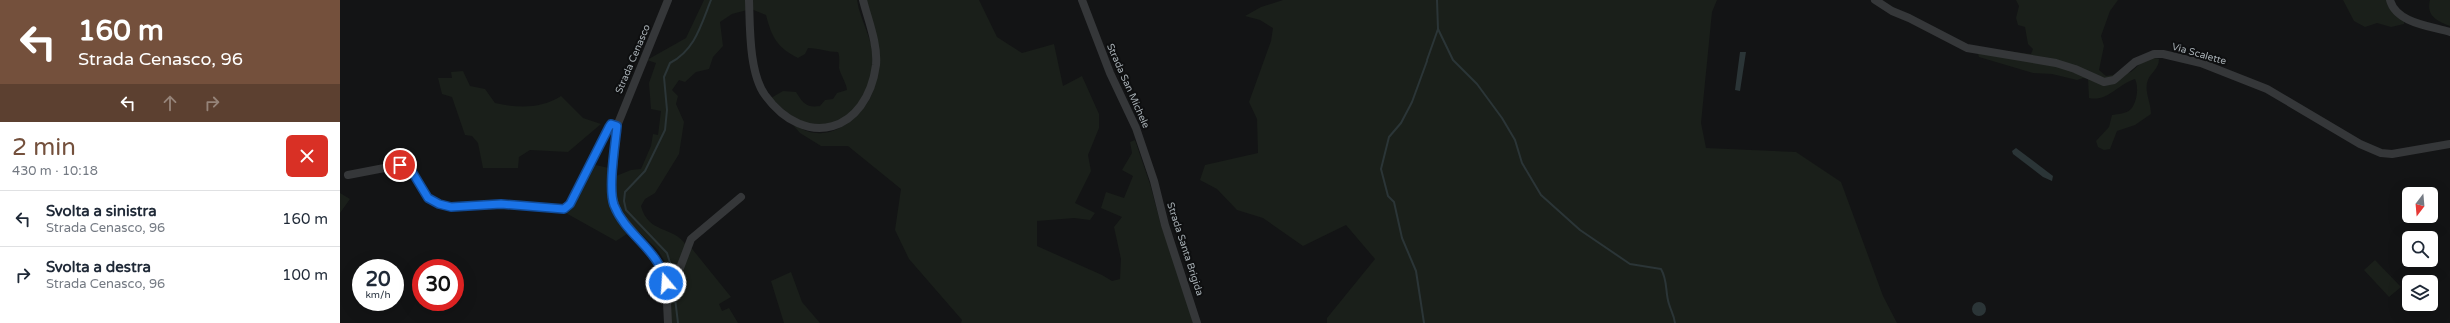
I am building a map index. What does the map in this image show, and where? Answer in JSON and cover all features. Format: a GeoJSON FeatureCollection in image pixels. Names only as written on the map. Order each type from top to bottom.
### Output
{"type":"FeatureCollection","features":[{"type":"Feature","properties":{"kind":"street","name":"Strada Cenasco"},"geometry":{"type":"LineString","coordinates":[[668,0],[614,125],[611,192],[618,213],[663,268],[666,283],[668,323]]}},
{"type":"Feature","properties":{"kind":"street"},"geometry":{"type":"LineString","coordinates":[[749,0],[756,72],[765,95],[782,112],[799,123],[818,129],[837,126],[850,118],[866,100],[873,81],[876,63],[874,44],[863,0]]}},
{"type":"Feature","properties":{"kind":"street","name":"Strada San Michele"},"geometry":{"type":"LineString","coordinates":[[1082,0],[1110,73],[1136,128],[1154,181]]}},
{"type":"Feature","properties":{"kind":"street","name":"Via Scalette"},"geometry":{"type":"LineString","coordinates":[[1875,0],[1892,11],[1909,18],[1967,48],[2056,63],[2104,82],[2114,80],[2135,62],[2154,54],[2163,54],[2201,63],[2266,89],[2360,144],[2380,153],[2392,154],[2450,144]]}},
{"type":"Feature","properties":{"kind":"street"},"geometry":{"type":"LineString","coordinates":[[2390,0],[2392,6],[2401,16],[2450,32]]}},
{"type":"Feature","properties":{"kind":"street"},"geometry":{"type":"LineString","coordinates":[[348,175],[400,165],[411,170],[428,198],[439,204],[451,207],[501,204],[564,209],[570,204],[614,125]]}},
{"type":"Feature","properties":{"kind":"street","name":"Strada Santa Brigida"},"geometry":{"type":"LineString","coordinates":[[1154,181],[1164,225],[1197,323]]}},
{"type":"Feature","properties":{"kind":"street"},"geometry":{"type":"LineString","coordinates":[[663,268],[680,268],[691,239],[741,198]]}},
{"type":"Feature","properties":{"kind":"shaded area"},"geometry":{"type":"Polygon","coordinates":[[[704,0],[747,0],[747,10],[732,14],[720,22],[723,46],[713,57],[709,69],[696,72],[685,82],[679,80],[672,90],[678,96],[676,104],[684,122],[679,154],[655,193],[645,199],[641,206],[644,215],[649,221],[655,226],[675,235],[686,245],[679,266],[667,265],[657,249],[624,217],[616,200],[616,176],[631,170],[641,169],[651,146],[653,134],[658,135],[661,111],[651,109],[649,83],[656,63],[647,60],[686,38],[704,0]]]}},
{"type":"Feature","properties":{"kind":"shaded area"},"geometry":{"type":"Polygon","coordinates":[[[751,0],[857,0],[872,48],[873,65],[870,81],[864,97],[854,111],[836,123],[814,125],[796,119],[771,98],[783,91],[796,92],[805,104],[820,106],[825,100],[833,99],[837,93],[847,90],[839,68],[838,52],[808,48],[805,54],[798,58],[791,54],[776,41],[766,15],[751,9],[751,0]]]}},
{"type":"Feature","properties":{"kind":"shaded area"},"geometry":{"type":"Polygon","coordinates":[[[866,0],[979,0],[997,37],[1022,53],[1054,44],[1063,86],[1082,76],[1099,114],[1099,128],[1088,155],[1091,171],[1075,203],[1095,213],[1090,220],[1074,218],[1037,221],[1037,246],[1102,275],[1112,281],[1120,279],[1121,259],[1114,227],[1122,217],[1101,208],[1106,192],[1124,198],[1133,176],[1122,170],[1132,153],[1130,142],[1135,140],[1150,184],[1161,225],[1179,272],[1193,323],[961,323],[962,320],[909,259],[895,230],[901,189],[848,146],[821,146],[800,133],[793,125],[814,133],[827,133],[837,130],[855,117],[863,109],[869,99],[874,90],[875,70],[866,0]]]}},
{"type":"Feature","properties":{"kind":"shaded area"},"geometry":{"type":"Polygon","coordinates":[[[1283,0],[1717,0],[1712,12],[1701,123],[1706,148],[1796,152],[1841,182],[1883,296],[1897,323],[1327,323],[1327,318],[1375,259],[1346,225],[1303,246],[1263,218],[1237,210],[1217,189],[1200,180],[1205,165],[1258,153],[1257,119],[1249,102],[1271,41],[1273,28],[1260,20],[1245,16],[1261,7],[1283,0]]]}},
{"type":"Feature","properties":{"kind":"shaded area"},"geometry":{"type":"Polygon","coordinates":[[[2016,0],[2118,0],[2110,11],[2101,36],[2104,46],[2099,70],[2106,76],[2131,72],[2141,63],[2152,57],[2159,59],[2159,63],[2147,83],[2151,114],[2135,125],[2117,131],[2110,149],[2104,150],[2098,147],[2096,141],[2109,127],[2112,115],[2127,112],[2133,106],[2136,99],[2137,90],[2135,79],[2129,81],[2107,95],[2096,99],[2089,98],[2088,79],[2083,78],[2077,80],[2052,74],[2033,73],[1979,57],[1977,51],[1983,48],[2031,54],[2033,49],[2028,44],[2025,27],[2018,25],[2016,18],[2019,6],[2016,0]]]}},
{"type":"Feature","properties":{"kind":"shaded area"},"geometry":{"type":"Polygon","coordinates":[[[2343,0],[2391,0],[2404,17],[2404,24],[2391,27],[2377,23],[2365,27],[2354,21],[2343,0]]]}},
{"type":"Feature","properties":{"kind":"shaded area"},"geometry":{"type":"Polygon","coordinates":[[[2430,0],[2450,0],[2450,26],[2437,20],[2431,14],[2429,6],[2430,0]]]}},
{"type":"Feature","properties":{"kind":"shaded area"},"geometry":{"type":"Polygon","coordinates":[[[1740,52],[1746,52],[1740,91],[1735,90],[1740,52]]]}},
{"type":"Feature","properties":{"kind":"shaded area"},"geometry":{"type":"Polygon","coordinates":[[[463,71],[470,86],[485,89],[495,103],[512,106],[529,106],[545,103],[561,96],[583,118],[601,124],[568,152],[530,150],[519,157],[518,168],[483,168],[478,143],[472,136],[465,135],[452,97],[442,94],[438,78],[452,78],[451,72],[463,71]]]}},
{"type":"Feature","properties":{"kind":"shaded area"},"geometry":{"type":"Polygon","coordinates":[[[2016,148],[2053,176],[2052,181],[2043,177],[2013,154],[2012,151],[2016,148]]]}},
{"type":"Feature","properties":{"kind":"shaded area"},"geometry":{"type":"Polygon","coordinates":[[[591,164],[609,168],[608,188],[610,203],[616,217],[627,234],[616,241],[564,212],[591,164]]]}},
{"type":"Feature","properties":{"kind":"shaded area"},"geometry":{"type":"Polygon","coordinates":[[[340,193],[350,199],[340,213],[340,193]]]}},
{"type":"Feature","properties":{"kind":"shaded area"},"geometry":{"type":"Polygon","coordinates":[[[689,245],[731,297],[719,304],[722,311],[729,308],[738,323],[671,323],[669,272],[674,271],[689,245]]]}},
{"type":"Feature","properties":{"kind":"shaded area"},"geometry":{"type":"Polygon","coordinates":[[[2375,260],[2401,287],[2389,297],[2364,270],[2375,260]]]}},
{"type":"Feature","properties":{"kind":"shaded area"},"geometry":{"type":"Polygon","coordinates":[[[791,272],[802,302],[820,323],[784,323],[771,281],[791,272]]]}},
{"type":"Feature","properties":{"kind":"shaded area"},"geometry":{"type":"Polygon","coordinates":[[[1979,302],[1984,304],[1986,309],[1984,314],[1979,316],[1974,314],[1972,309],[1974,304],[1979,302]]]}},
{"type":"Feature","properties":{"kind":"waterway"},"geometry":{"type":"LineString","coordinates":[[671,266],[667,253],[626,210],[624,201],[625,192],[645,171],[665,130],[667,110],[664,77],[670,63],[679,58],[691,44],[696,36],[711,0]]}},
{"type":"Feature","properties":{"kind":"waterway"},"geometry":{"type":"LineString","coordinates":[[1427,60],[1438,29],[1437,0]]}},
{"type":"Feature","properties":{"kind":"waterway"},"geometry":{"type":"LineString","coordinates":[[1438,29],[1453,60],[1477,84],[1502,118],[1515,140],[1522,163],[1541,195],[1580,230],[1630,264],[1661,269],[1665,278],[1668,300],[1675,323]]}},
{"type":"Feature","properties":{"kind":"waterway"},"geometry":{"type":"LineString","coordinates":[[1424,323],[1416,271],[1402,238],[1394,202],[1388,196],[1381,169],[1389,137],[1401,123],[1412,102],[1427,61]]}},
{"type":"Feature","properties":{"kind":"waterway"},"geometry":{"type":"LineString","coordinates":[[672,273],[678,323]]}},
{"type":"Feature","properties":{"kind":"route"},"geometry":{"type":"LineString","coordinates":[[400,165],[406,166],[411,170],[419,186],[428,198],[439,204],[451,207],[461,207],[476,204],[501,204],[559,210],[568,207],[570,204],[611,124],[617,126],[614,173],[611,192],[614,204],[618,213],[663,268],[666,283]]}}]}
